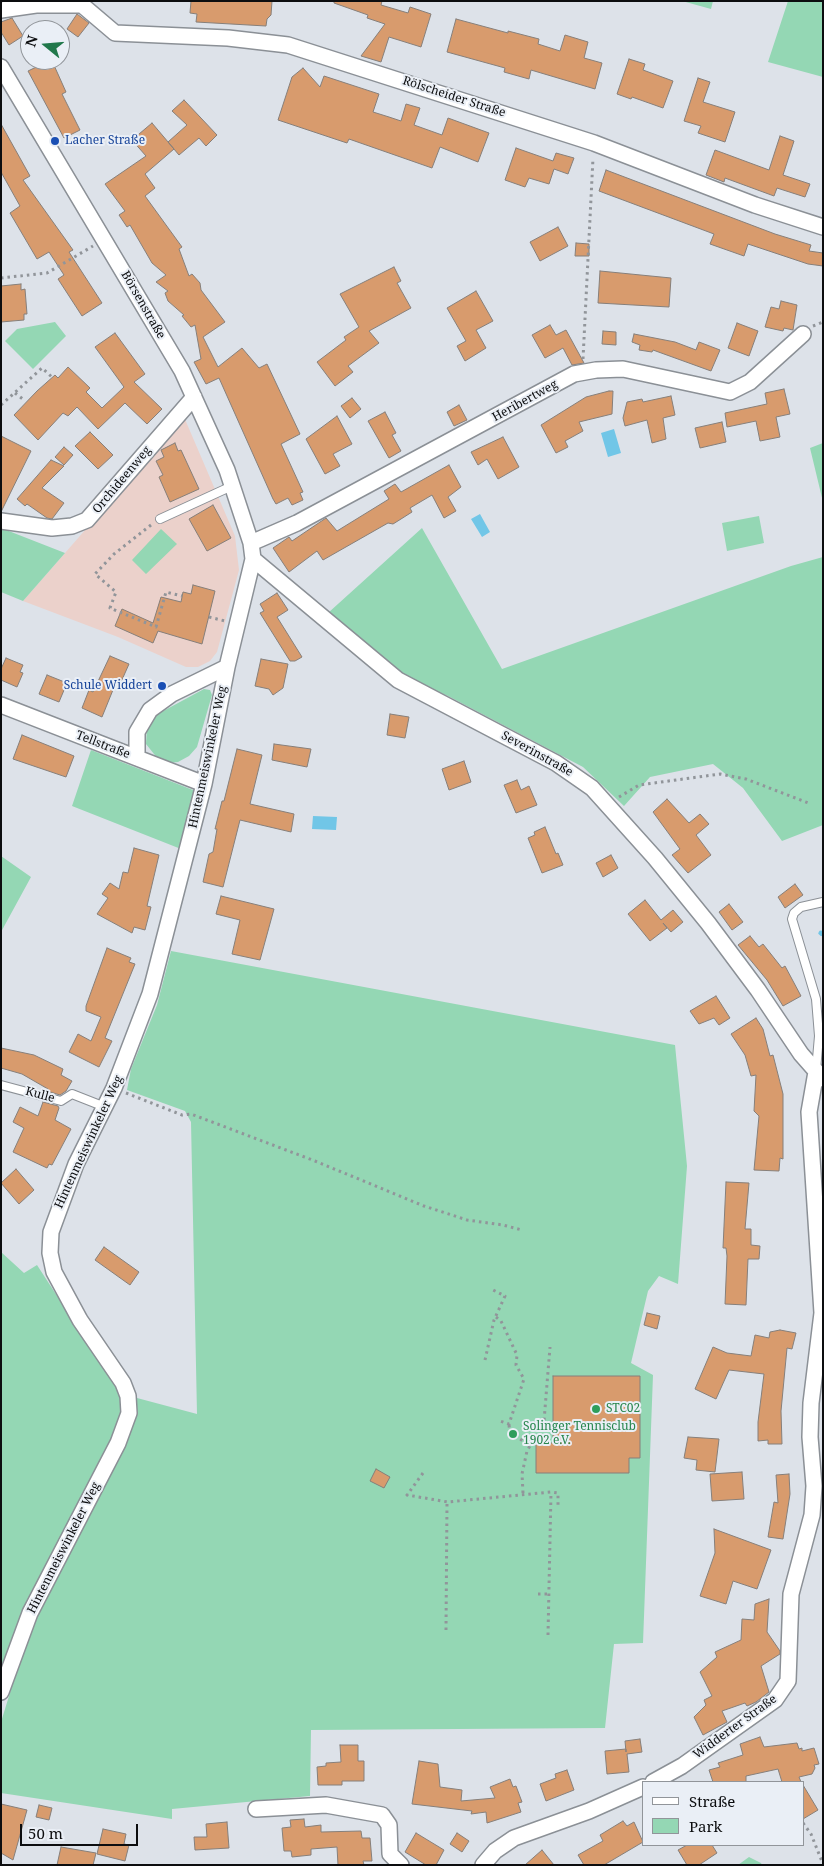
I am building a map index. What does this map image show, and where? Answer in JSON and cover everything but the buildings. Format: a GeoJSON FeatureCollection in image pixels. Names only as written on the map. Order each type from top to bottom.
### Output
{"type":"FeatureCollection","features":[{"type":"Feature","properties":{"kind":"street","name":"Rölscheider Straße"},"geometry":{"type":"LineString","coordinates":[[1,10],[36,5],[83,3],[114,33],[228,38],[288,45],[594,143],[755,205],[823,227]]}},
{"type":"Feature","properties":{"kind":"street","name":"Börsenstraße"},"geometry":{"type":"LineString","coordinates":[[1,67],[104,239],[194,397],[232,486],[251,543],[253,559]]}},
{"type":"Feature","properties":{"kind":"street","name":"Heribertweg"},"geometry":{"type":"LineString","coordinates":[[251,543],[297,523],[582,372],[611,368],[636,371],[730,392],[750,382],[803,334]]}},
{"type":"Feature","properties":{"kind":"street","name":"Orchideenweg"},"geometry":{"type":"LineString","coordinates":[[1,521],[52,528],[72,526],[87,520],[194,397]]}},
{"type":"Feature","properties":{"kind":"street","name":"Hintenmeiswinkeler Weg"},"geometry":{"type":"LineString","coordinates":[[1,1692],[30,1613],[118,1443],[129,1413],[128,1396],[123,1383],[70,1303],[54,1272],[50,1253],[53,1222],[76,1164],[114,1088],[150,994],[204,784],[227,667],[253,559]]}},
{"type":"Feature","properties":{"kind":"street","name":"Severinstraße"},"geometry":{"type":"LineString","coordinates":[[253,559],[392,676],[436,702],[556,763],[584,782],[609,805],[740,964],[819,1075]]}},
{"type":"Feature","properties":{"kind":"street"},"geometry":{"type":"LineString","coordinates":[[138,758],[137,732],[150,710],[172,694],[227,667]]}},
{"type":"Feature","properties":{"kind":"street","name":"Tellstraße"},"geometry":{"type":"LineString","coordinates":[[1,705],[204,784]]}},
{"type":"Feature","properties":{"kind":"street","name":"Widderter Straße"},"geometry":{"type":"LineString","coordinates":[[655,1781],[690,1761],[775,1700],[782,1692],[790,1671],[788,1627],[791,1594],[817,1517],[810,1437],[811,1403],[823,1297],[821,1233],[809,1112],[819,1075]]}},
{"type":"Feature","properties":{"kind":"street"},"geometry":{"type":"LineString","coordinates":[[483,1865],[495,1851],[514,1838],[589,1811],[642,1787]]}},
{"type":"Feature","properties":{"kind":"street"},"geometry":{"type":"LineString","coordinates":[[256,1809],[326,1805],[382,1815],[389,1825],[390,1854],[401,1865]]}},
{"type":"Feature","properties":{"kind":"lane"},"geometry":{"type":"LineString","coordinates":[[160,519],[232,486]]}},
{"type":"Feature","properties":{"kind":"lane"},"geometry":{"type":"LineString","coordinates":[[819,1075],[819,1036],[816,999],[793,928],[792,919],[794,913],[801,907],[823,902]]}},
{"type":"Feature","properties":{"kind":"lane","name":"Kulle"},"geometry":{"type":"LineString","coordinates":[[1,1085],[61,1101],[72,1094],[105,1107]]}},
{"type":"Feature","properties":{"kind":"path"},"geometry":{"type":"LineString","coordinates":[[582,372],[594,143]]}},
{"type":"Feature","properties":{"kind":"path"},"geometry":{"type":"LineString","coordinates":[[1,278],[47,273],[104,239]]}},
{"type":"Feature","properties":{"kind":"path"},"geometry":{"type":"LineString","coordinates":[[1,405],[42,368],[53,378]]}},
{"type":"Feature","properties":{"kind":"path"},"geometry":{"type":"LineString","coordinates":[[15,392],[24,400]]}},
{"type":"Feature","properties":{"kind":"path"},"geometry":{"type":"LineString","coordinates":[[160,519],[114,554],[95,574],[116,592],[110,608],[156,627],[166,592],[182,596]]}},
{"type":"Feature","properties":{"kind":"path"},"geometry":{"type":"LineString","coordinates":[[609,805],[639,785],[712,774],[746,779],[811,804]]}},
{"type":"Feature","properties":{"kind":"path"},"geometry":{"type":"LineString","coordinates":[[114,1088],[182,1115],[191,1114],[200,1117],[385,1190],[468,1220],[522,1230]]}},
{"type":"Feature","properties":{"kind":"path"},"geometry":{"type":"LineString","coordinates":[[485,1360],[496,1317],[506,1296],[491,1289]]}},
{"type":"Feature","properties":{"kind":"path"},"geometry":{"type":"LineString","coordinates":[[496,1317],[501,1321],[517,1355],[516,1365],[524,1379],[509,1424],[510,1432],[530,1446]]}},
{"type":"Feature","properties":{"kind":"path"},"geometry":{"type":"LineString","coordinates":[[523,1494],[522,1474],[530,1446],[544,1420],[550,1347]]}},
{"type":"Feature","properties":{"kind":"path"},"geometry":{"type":"LineString","coordinates":[[500,1421],[509,1424]]}},
{"type":"Feature","properties":{"kind":"path"},"geometry":{"type":"LineString","coordinates":[[423,1473],[406,1495],[447,1502],[551,1492],[558,1493],[558,1508]]}},
{"type":"Feature","properties":{"kind":"path"},"geometry":{"type":"LineString","coordinates":[[548,1635],[551,1492]]}},
{"type":"Feature","properties":{"kind":"path"},"geometry":{"type":"LineString","coordinates":[[446,1630],[444,1592],[447,1502]]}},
{"type":"Feature","properties":{"kind":"path"},"geometry":{"type":"LineString","coordinates":[[538,1594],[550,1594]]}},
{"type":"Feature","properties":{"kind":"path"},"geometry":{"type":"LineString","coordinates":[[804,1824],[812,1834],[823,1864]]}},
{"type":"Feature","properties":{"kind":"shaded area"},"geometry":{"type":"Polygon","coordinates":[[[184,417],[235,536],[239,570],[217,652],[210,661],[198,667],[186,667],[118,637],[23,601],[184,417]]]}},
{"type":"Feature","properties":{"kind":"green space"},"geometry":{"type":"Polygon","coordinates":[[[682,1],[713,1],[711,9],[682,1]]]}},
{"type":"Feature","properties":{"kind":"green space"},"geometry":{"type":"Polygon","coordinates":[[[788,1],[823,1],[823,77],[768,62],[788,1]]]}},
{"type":"Feature","properties":{"kind":"green space"},"geometry":{"type":"Polygon","coordinates":[[[55,322],[66,336],[33,369],[5,341],[17,329],[55,322]]]}},
{"type":"Feature","properties":{"kind":"green space"},"geometry":{"type":"Polygon","coordinates":[[[823,443],[823,502],[810,448],[823,443]]]}},
{"type":"Feature","properties":{"kind":"green space"},"geometry":{"type":"Polygon","coordinates":[[[759,516],[764,543],[727,551],[722,523],[759,516]]]}},
{"type":"Feature","properties":{"kind":"green space"},"geometry":{"type":"Polygon","coordinates":[[[1,528],[65,553],[23,601],[1,592],[1,528]]]}},
{"type":"Feature","properties":{"kind":"green space"},"geometry":{"type":"Polygon","coordinates":[[[422,528],[502,669],[791,566],[823,557],[823,825],[782,841],[743,788],[713,764],[650,777],[624,806],[583,767],[448,696],[410,679],[328,613],[422,528]]]}},
{"type":"Feature","properties":{"kind":"green space"},"geometry":{"type":"Polygon","coordinates":[[[161,529],[177,544],[146,574],[132,560],[161,529]]]}},
{"type":"Feature","properties":{"kind":"green space"},"geometry":{"type":"Polygon","coordinates":[[[204,689],[210,690],[212,695],[197,747],[189,756],[178,762],[168,763],[158,759],[146,744],[147,727],[154,716],[204,689]]]}},
{"type":"Feature","properties":{"kind":"green space"},"geometry":{"type":"Polygon","coordinates":[[[91,750],[198,792],[181,849],[72,806],[91,750]]]}},
{"type":"Feature","properties":{"kind":"green space"},"geometry":{"type":"Polygon","coordinates":[[[1,856],[31,877],[1,932],[1,856]]]}},
{"type":"Feature","properties":{"kind":"green space"},"geometry":{"type":"Polygon","coordinates":[[[171,951],[675,1045],[687,1166],[678,1284],[659,1276],[648,1291],[631,1363],[653,1375],[643,1643],[614,1644],[605,1728],[311,1730],[310,1796],[172,1809],[172,1819],[1,1793],[1,1722],[29,1631],[123,1444],[137,1398],[197,1414],[191,1122],[185,1111],[127,1090],[131,1069],[157,1005],[171,951]]]}},
{"type":"Feature","properties":{"kind":"green space"},"geometry":{"type":"Polygon","coordinates":[[[1,1252],[24,1273],[37,1265],[122,1396],[123,1408],[119,1428],[29,1597],[1,1683],[1,1252]]]}},
{"type":"Feature","properties":{"kind":"green space"},"geometry":{"type":"Polygon","coordinates":[[[749,1857],[761,1863],[762,1865],[738,1865],[749,1857]]]}},
{"type":"Feature","properties":{"kind":"water"},"geometry":{"type":"Polygon","coordinates":[[[614,429],[621,453],[608,457],[601,433],[614,429]]]}},
{"type":"Feature","properties":{"kind":"water"},"geometry":{"type":"Polygon","coordinates":[[[480,514],[490,532],[482,537],[471,519],[480,514]]]}},
{"type":"Feature","properties":{"kind":"water"},"geometry":{"type":"Polygon","coordinates":[[[313,816],[337,817],[336,830],[312,829],[313,816]]]}},
{"type":"Feature","properties":{"kind":"place","name":"Lacher Straße"},"geometry":{"type":"Point","coordinates":[55,141]}},
{"type":"Feature","properties":{"kind":"place","name":"Schule Widdert"},"geometry":{"type":"Point","coordinates":[162,686]}},
{"type":"Feature","properties":{"kind":"place","name":"STC02"},"geometry":{"type":"Point","coordinates":[596,1409]}},
{"type":"Feature","properties":{"kind":"place","name":"Solinger Tennisclub 1902 e.V."},"geometry":{"type":"Point","coordinates":[513,1434]}}]}
